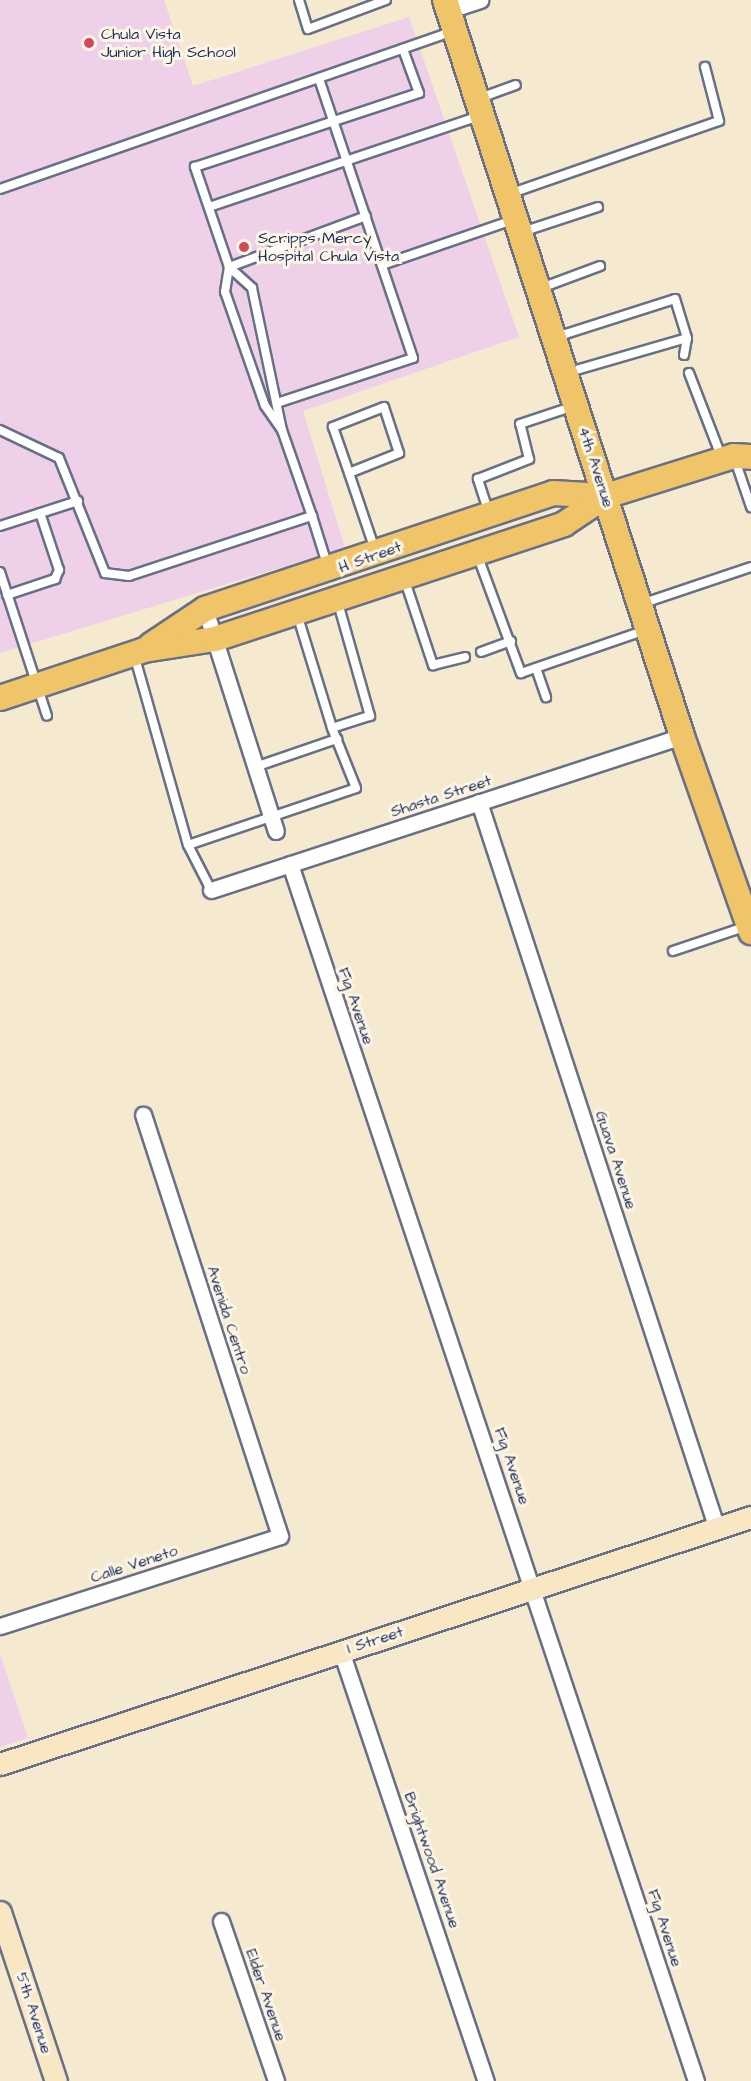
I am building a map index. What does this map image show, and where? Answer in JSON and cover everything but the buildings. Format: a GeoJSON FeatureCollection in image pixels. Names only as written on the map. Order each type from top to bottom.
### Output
{"type":"FeatureCollection","features":[{"type":"Feature","properties":{"kind":"main road","name":"4th Avenue"},"geometry":{"type":"LineString","coordinates":[[450,14],[505,195],[606,496],[682,736],[750,928]]}},
{"type":"Feature","properties":{"kind":"main road"},"geometry":{"type":"LineString","coordinates":[[736,457],[751,437]]}},
{"type":"Feature","properties":{"kind":"main road","name":"H Street"},"geometry":{"type":"LineString","coordinates":[[0,698],[139,652],[215,639],[564,524],[606,496],[736,457]]}},
{"type":"Feature","properties":{"kind":"main road","name":"H Street"},"geometry":{"type":"LineString","coordinates":[[139,652],[205,609],[329,572],[489,514],[553,493],[606,496]]}},
{"type":"Feature","properties":{"kind":"street"},"geometry":{"type":"LineString","coordinates":[[450,14],[480,0]]}},
{"type":"Feature","properties":{"kind":"street"},"geometry":{"type":"LineString","coordinates":[[205,609],[276,831]]}},
{"type":"Feature","properties":{"kind":"street","name":"Shasta Street"},"geometry":{"type":"LineString","coordinates":[[211,890],[682,736]]}},
{"type":"Feature","properties":{"kind":"street","name":"Guava Avenue"},"geometry":{"type":"LineString","coordinates":[[479,802],[717,1529]]}},
{"type":"Feature","properties":{"kind":"street","name":"Fig Avenue"},"geometry":{"type":"LineString","coordinates":[[290,864],[696,2081]]}},
{"type":"Feature","properties":{"kind":"street","name":"Avenida Centro"},"geometry":{"type":"LineString","coordinates":[[143,1115],[280,1536]]}},
{"type":"Feature","properties":{"kind":"street","name":"I Street"},"geometry":{"type":"LineString","coordinates":[[0,1764],[751,1517]]}},
{"type":"Feature","properties":{"kind":"street","name":"Calle Veneto"},"geometry":{"type":"LineString","coordinates":[[0,1626],[280,1536]]}},
{"type":"Feature","properties":{"kind":"street","name":"Brightwood Avenue"},"geometry":{"type":"LineString","coordinates":[[341,1651],[486,2081]]}},
{"type":"Feature","properties":{"kind":"street","name":"5th Avenue"},"geometry":{"type":"LineString","coordinates":[[0,1912],[56,2081]]}},
{"type":"Feature","properties":{"kind":"street","name":"Elder Avenue"},"geometry":{"type":"LineString","coordinates":[[221,1921],[276,2081]]}},
{"type":"Feature","properties":{"kind":"lane"},"geometry":{"type":"LineString","coordinates":[[299,0],[308,29],[386,0]]}},
{"type":"Feature","properties":{"kind":"lane"},"geometry":{"type":"LineString","coordinates":[[0,189],[403,49],[450,14]]}},
{"type":"Feature","properties":{"kind":"lane"},"geometry":{"type":"LineString","coordinates":[[329,572],[282,430],[266,406],[225,292],[229,267],[195,167],[419,93],[403,49]]}},
{"type":"Feature","properties":{"kind":"lane"},"geometry":{"type":"LineString","coordinates":[[505,195],[718,121],[705,67]]}},
{"type":"Feature","properties":{"kind":"lane"},"geometry":{"type":"LineString","coordinates":[[280,402],[413,358],[319,78]]}},
{"type":"Feature","properties":{"kind":"lane"},"geometry":{"type":"LineString","coordinates":[[209,207],[348,162],[478,108],[516,85]]}},
{"type":"Feature","properties":{"kind":"lane"},"geometry":{"type":"LineString","coordinates":[[382,265],[516,227],[598,207]]}},
{"type":"Feature","properties":{"kind":"lane"},"geometry":{"type":"LineString","coordinates":[[229,267],[366,216]]}},
{"type":"Feature","properties":{"kind":"lane"},"geometry":{"type":"LineString","coordinates":[[537,290],[600,266]]}},
{"type":"Feature","properties":{"kind":"lane"},"geometry":{"type":"LineString","coordinates":[[229,267],[252,288],[280,402],[282,430]]}},
{"type":"Feature","properties":{"kind":"lane"},"geometry":{"type":"LineString","coordinates":[[553,338],[675,299],[687,338],[684,355]]}},
{"type":"Feature","properties":{"kind":"lane"},"geometry":{"type":"LineString","coordinates":[[565,373],[687,338]]}},
{"type":"Feature","properties":{"kind":"lane"},"geometry":{"type":"LineString","coordinates":[[689,373],[736,457],[751,507]]}},
{"type":"Feature","properties":{"kind":"lane"},"geometry":{"type":"LineString","coordinates":[[489,514],[478,479],[529,459],[520,424],[576,405]]}},
{"type":"Feature","properties":{"kind":"lane"},"geometry":{"type":"LineString","coordinates":[[349,473],[399,453],[384,407],[333,427],[377,554]]}},
{"type":"Feature","properties":{"kind":"lane"},"geometry":{"type":"LineString","coordinates":[[0,430],[59,458],[105,573],[129,576],[312,516]]}},
{"type":"Feature","properties":{"kind":"lane"},"geometry":{"type":"LineString","coordinates":[[0,526],[78,501]]}},
{"type":"Feature","properties":{"kind":"lane"},"geometry":{"type":"LineString","coordinates":[[7,595],[55,579],[59,570],[40,513]]}},
{"type":"Feature","properties":{"kind":"lane"},"geometry":{"type":"LineString","coordinates":[[477,553],[511,640],[521,673],[648,629]]}},
{"type":"Feature","properties":{"kind":"lane"},"geometry":{"type":"LineString","coordinates":[[640,604],[751,567]]}},
{"type":"Feature","properties":{"kind":"lane"},"geometry":{"type":"LineString","coordinates":[[0,572],[46,716]]}},
{"type":"Feature","properties":{"kind":"lane"},"geometry":{"type":"LineString","coordinates":[[403,576],[433,665],[465,657]]}},
{"type":"Feature","properties":{"kind":"lane"},"geometry":{"type":"LineString","coordinates":[[332,728],[370,716],[337,599]]}},
{"type":"Feature","properties":{"kind":"lane"},"geometry":{"type":"LineString","coordinates":[[188,845],[271,813],[356,788],[332,728],[296,612]]}},
{"type":"Feature","properties":{"kind":"lane"},"geometry":{"type":"LineString","coordinates":[[481,652],[511,640]]}},
{"type":"Feature","properties":{"kind":"lane"},"geometry":{"type":"LineString","coordinates":[[139,652],[188,845],[211,890]]}},
{"type":"Feature","properties":{"kind":"lane"},"geometry":{"type":"LineString","coordinates":[[536,668],[546,697]]}},
{"type":"Feature","properties":{"kind":"lane"},"geometry":{"type":"LineString","coordinates":[[255,767],[337,740]]}},
{"type":"Feature","properties":{"kind":"lane"},"geometry":{"type":"LineString","coordinates":[[673,951],[750,928]]}},
{"type":"Feature","properties":{"kind":"shaded area","name":"Scripps Mercy Hospital Chula Vista"},"geometry":{"type":"Polygon","coordinates":[[[0,0],[164,0],[193,86],[409,17],[519,337],[303,411],[345,548],[0,653],[0,0]]]}},
{"type":"Feature","properties":{"kind":"shaded area"},"geometry":{"type":"Polygon","coordinates":[[[0,1654],[28,1738],[0,1747],[0,1654]]]}},
{"type":"Feature","properties":{"kind":"place","name":"Chula Vista Junior High School"},"geometry":{"type":"Point","coordinates":[89,43]}},
{"type":"Feature","properties":{"kind":"place","name":"Scripps Mercy Hospital Chula Vista"},"geometry":{"type":"Point","coordinates":[244,247]}}]}
